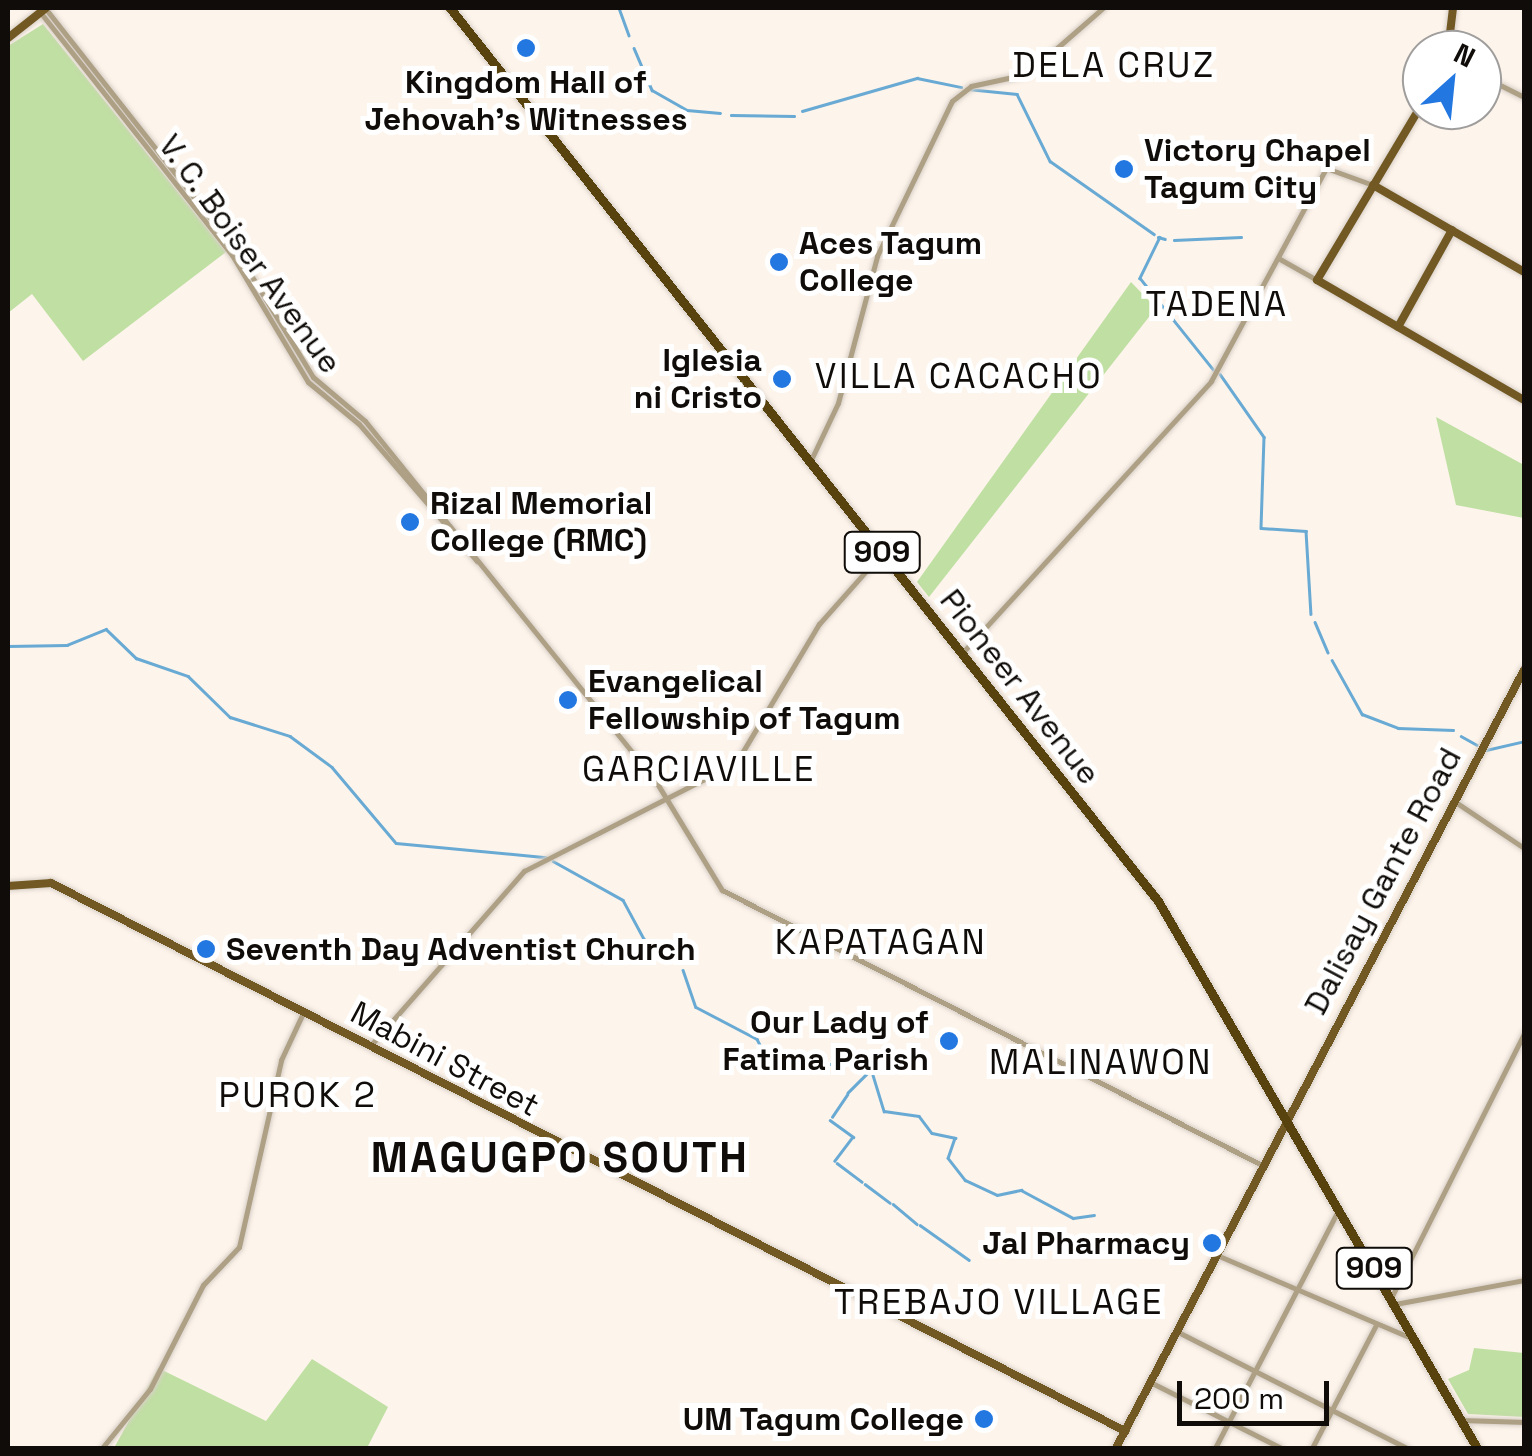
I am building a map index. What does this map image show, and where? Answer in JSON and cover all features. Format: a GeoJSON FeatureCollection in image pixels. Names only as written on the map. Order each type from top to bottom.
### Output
{"type":"FeatureCollection","features":[{"type":"Feature","properties":{"kind":"highway","name":"Pioneer Avenue"},"geometry":{"type":"LineString","coordinates":[[450,8],[1174,924],[1398,1302],[1401,1316],[1477,1448]]}},
{"type":"Feature","properties":{"kind":"main road"},"geometry":{"type":"LineString","coordinates":[[8,38],[44,9]]}},
{"type":"Feature","properties":{"kind":"main road"},"geometry":{"type":"LineString","coordinates":[[1406,130],[1317,280],[1524,400]]}},
{"type":"Feature","properties":{"kind":"main road"},"geometry":{"type":"LineString","coordinates":[[1373,185],[1524,272]]}},
{"type":"Feature","properties":{"kind":"main road"},"geometry":{"type":"LineString","coordinates":[[1398,327],[1452,230]]}},
{"type":"Feature","properties":{"kind":"main road","name":"Dalisay Gante Road"},"geometry":{"type":"LineString","coordinates":[[1116,1448],[1286,1116],[1524,670]]}},
{"type":"Feature","properties":{"kind":"main road","name":"Mabini Street"},"geometry":{"type":"LineString","coordinates":[[8,886],[50,884],[1125,1431]]}},
{"type":"Feature","properties":{"kind":"street"},"geometry":{"type":"LineString","coordinates":[[810,462],[838,403],[876,256],[952,101],[971,86],[1027,74],[1103,8]]}},
{"type":"Feature","properties":{"kind":"street","name":"V. C. Boiser Avenue"},"geometry":{"type":"LineString","coordinates":[[44,9],[185,190],[288,343],[474,558],[668,798],[734,898],[1262,1165]]}},
{"type":"Feature","properties":{"kind":"street"},"geometry":{"type":"LineString","coordinates":[[962,653],[1211,381],[1328,166],[1373,185]]}},
{"type":"Feature","properties":{"kind":"street"},"geometry":{"type":"LineString","coordinates":[[1278,258],[1317,280]]}},
{"type":"Feature","properties":{"kind":"street"},"geometry":{"type":"LineString","coordinates":[[370,1047],[524,871],[736,764],[819,624],[882,553]]}},
{"type":"Feature","properties":{"kind":"street"},"geometry":{"type":"LineString","coordinates":[[1454,802],[1524,848]]}},
{"type":"Feature","properties":{"kind":"street"},"geometry":{"type":"LineString","coordinates":[[102,1448],[150,1389],[203,1284],[238,1247],[281,1060],[303,1012]]}},
{"type":"Feature","properties":{"kind":"street"},"geometry":{"type":"LineString","coordinates":[[1398,1302],[1524,1033]]}},
{"type":"Feature","properties":{"kind":"street"},"geometry":{"type":"LineString","coordinates":[[1215,1448],[1340,1207]]}},
{"type":"Feature","properties":{"kind":"street"},"geometry":{"type":"LineString","coordinates":[[1215,1254],[1414,1338]]}},
{"type":"Feature","properties":{"kind":"street"},"geometry":{"type":"LineString","coordinates":[[1398,1302],[1524,1280]]}},
{"type":"Feature","properties":{"kind":"street"},"geometry":{"type":"LineString","coordinates":[[1312,1448],[1376,1324]]}},
{"type":"Feature","properties":{"kind":"street"},"geometry":{"type":"LineString","coordinates":[[1176,1330],[1406,1448]]}},
{"type":"Feature","properties":{"kind":"street"},"geometry":{"type":"LineString","coordinates":[[1149,1382],[1281,1448]]}},
{"type":"Feature","properties":{"kind":"street"},"geometry":{"type":"LineString","coordinates":[[1460,1420],[1524,1422]]}},
{"type":"Feature","properties":{"kind":"green space"},"geometry":{"type":"Polygon","coordinates":[[[43,24],[226,252],[83,361],[32,294],[8,313],[8,46],[43,24]]]}},
{"type":"Feature","properties":{"kind":"green space"},"geometry":{"type":"Polygon","coordinates":[[[1131,282],[1156,308],[929,597],[917,582],[1131,282]]]}},
{"type":"Feature","properties":{"kind":"green space"},"geometry":{"type":"Polygon","coordinates":[[[1436,417],[1524,465],[1524,518],[1456,505],[1436,417]]]}},
{"type":"Feature","properties":{"kind":"green space"},"geometry":{"type":"Polygon","coordinates":[[[1474,1348],[1524,1353],[1524,1417],[1468,1414],[1448,1379],[1469,1370],[1474,1348]]]}},
{"type":"Feature","properties":{"kind":"green space"},"geometry":{"type":"Polygon","coordinates":[[[312,1359],[388,1407],[367,1448],[114,1448],[158,1368],[266,1421],[312,1359]]]}},
{"type":"Feature","properties":{"kind":"waterway"},"geometry":{"type":"LineString","coordinates":[[619,8],[629,35]]}},
{"type":"Feature","properties":{"kind":"waterway"},"geometry":{"type":"LineString","coordinates":[[634,48],[652,90],[687,110],[720,113]]}},
{"type":"Feature","properties":{"kind":"waterway"},"geometry":{"type":"LineString","coordinates":[[802,111],[917,78],[961,87]]}},
{"type":"Feature","properties":{"kind":"waterway"},"geometry":{"type":"LineString","coordinates":[[968,89],[1017,94],[1050,161],[1154,234]]}},
{"type":"Feature","properties":{"kind":"waterway"},"geometry":{"type":"LineString","coordinates":[[731,115],[794,116]]}},
{"type":"Feature","properties":{"kind":"waterway"},"geometry":{"type":"LineString","coordinates":[[1158,237],[1165,239]]}},
{"type":"Feature","properties":{"kind":"waterway"},"geometry":{"type":"LineString","coordinates":[[1160,237],[1140,278],[1213,369]]}},
{"type":"Feature","properties":{"kind":"waterway"},"geometry":{"type":"LineString","coordinates":[[1174,240],[1241,237]]}},
{"type":"Feature","properties":{"kind":"waterway"},"geometry":{"type":"LineString","coordinates":[[1220,374],[1264,437],[1261,528],[1306,531],[1311,614]]}},
{"type":"Feature","properties":{"kind":"waterway"},"geometry":{"type":"LineString","coordinates":[[1315,622],[1328,652]]}},
{"type":"Feature","properties":{"kind":"waterway"},"geometry":{"type":"LineString","coordinates":[[8,646],[67,645],[106,629],[136,658],[188,676],[230,717],[290,736],[332,767],[396,843],[545,857]]}},
{"type":"Feature","properties":{"kind":"waterway"},"geometry":{"type":"LineString","coordinates":[[1332,660],[1362,714],[1398,728],[1453,730]]}},
{"type":"Feature","properties":{"kind":"waterway"},"geometry":{"type":"LineString","coordinates":[[1461,736],[1477,745]]}},
{"type":"Feature","properties":{"kind":"waterway"},"geometry":{"type":"LineString","coordinates":[[1486,750],[1524,741]]}},
{"type":"Feature","properties":{"kind":"waterway"},"geometry":{"type":"LineString","coordinates":[[553,861],[623,900],[644,939],[676,962]]}},
{"type":"Feature","properties":{"kind":"waterway"},"geometry":{"type":"LineString","coordinates":[[683,970],[696,1007],[757,1039],[763,1051],[787,1050],[798,1068],[862,1060],[870,1071],[848,1093]]}},
{"type":"Feature","properties":{"kind":"waterway"},"geometry":{"type":"LineString","coordinates":[[873,1075],[884,1111],[919,1116],[932,1133],[955,1138],[948,1158],[965,1180],[997,1195],[1021,1190],[1073,1218],[1094,1215]]}},
{"type":"Feature","properties":{"kind":"waterway"},"geometry":{"type":"LineString","coordinates":[[832,1117],[847,1095]]}},
{"type":"Feature","properties":{"kind":"waterway"},"geometry":{"type":"LineString","coordinates":[[830,1120],[853,1137],[835,1161]]}},
{"type":"Feature","properties":{"kind":"waterway"},"geometry":{"type":"LineString","coordinates":[[837,1163],[862,1182]]}},
{"type":"Feature","properties":{"kind":"waterway"},"geometry":{"type":"LineString","coordinates":[[865,1184],[890,1203]]}},
{"type":"Feature","properties":{"kind":"waterway"},"geometry":{"type":"LineString","coordinates":[[893,1204],[917,1224]]}},
{"type":"Feature","properties":{"kind":"waterway"},"geometry":{"type":"LineString","coordinates":[[920,1225],[969,1260]]}},
{"type":"Feature","properties":{"kind":"place","name":"Kingdom Hall of Jehovah's Witnesses"},"geometry":{"type":"Point","coordinates":[526,48]}},
{"type":"Feature","properties":{"kind":"place","name":"Victory Chapel Tagum City"},"geometry":{"type":"Point","coordinates":[1124,169]}},
{"type":"Feature","properties":{"kind":"place","name":"Aces Tagum College"},"geometry":{"type":"Point","coordinates":[779,262]}},
{"type":"Feature","properties":{"kind":"place","name":"Iglesia ni Cristo"},"geometry":{"type":"Point","coordinates":[782,379]}},
{"type":"Feature","properties":{"kind":"place","name":"Rizal Memorial College (RMC)"},"geometry":{"type":"Point","coordinates":[410,522]}},
{"type":"Feature","properties":{"kind":"place","name":"Evangelical Fellowship of Tagum"},"geometry":{"type":"Point","coordinates":[568,700]}},
{"type":"Feature","properties":{"kind":"place","name":"Seventh Day Adventist Church"},"geometry":{"type":"Point","coordinates":[206,949]}},
{"type":"Feature","properties":{"kind":"place","name":"Our Lady of Fatima Parish"},"geometry":{"type":"Point","coordinates":[949,1041]}},
{"type":"Feature","properties":{"kind":"place","name":"Jal Pharmacy"},"geometry":{"type":"Point","coordinates":[1212,1243]}},
{"type":"Feature","properties":{"kind":"place","name":"UM Tagum College"},"geometry":{"type":"Point","coordinates":[984,1419]}},
{"type":"Feature","properties":{"kind":"district","name":"DELA CRUZ"},"geometry":{"type":"Point","coordinates":[1114,65]}},
{"type":"Feature","properties":{"kind":"district","name":"TADENA"},"geometry":{"type":"Point","coordinates":[1217,304]}},
{"type":"Feature","properties":{"kind":"district","name":"VILLA CACACHO"},"geometry":{"type":"Point","coordinates":[959,376]}},
{"type":"Feature","properties":{"kind":"district","name":"GARCIAVILLE"},"geometry":{"type":"Point","coordinates":[699,769]}},
{"type":"Feature","properties":{"kind":"district","name":"KAPATAGAN"},"geometry":{"type":"Point","coordinates":[881,942]}},
{"type":"Feature","properties":{"kind":"district","name":"MALINAWON"},"geometry":{"type":"Point","coordinates":[1101,1062]}},
{"type":"Feature","properties":{"kind":"district","name":"PUROK 2"},"geometry":{"type":"Point","coordinates":[298,1095]}},
{"type":"Feature","properties":{"kind":"district","name":"MAGUGPO SOUTH"},"geometry":{"type":"Point","coordinates":[560,1158]}},
{"type":"Feature","properties":{"kind":"district","name":"TREBAJO VILLAGE"},"geometry":{"type":"Point","coordinates":[999,1302]}}]}
